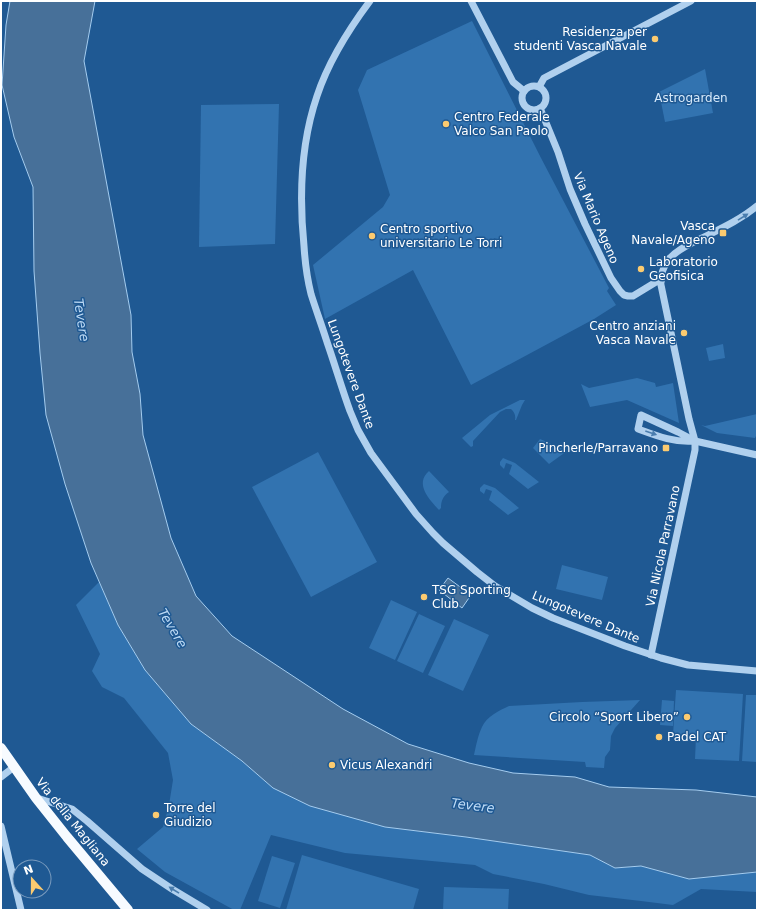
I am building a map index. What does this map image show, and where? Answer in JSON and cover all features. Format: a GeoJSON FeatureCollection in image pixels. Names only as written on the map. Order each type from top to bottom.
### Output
{"type":"FeatureCollection","features":[{"type":"Feature","properties":{"kind":"main road","name":"Via della Magliana"},"geometry":{"type":"LineString","coordinates":[[1,748],[36,798],[128,910]]}},
{"type":"Feature","properties":{"kind":"street","name":"Lungotevere Dante"},"geometry":{"type":"LineString","coordinates":[[370,1],[337,51],[317,95],[310,118],[304,149],[301,221],[306,267],[311,293],[350,412],[371,453],[416,514],[443,543],[482,576],[511,596],[532,608],[553,618],[625,646],[672,662],[688,665],[757,671]]}},
{"type":"Feature","properties":{"kind":"street"},"geometry":{"type":"LineString","coordinates":[[472,1],[513,82],[524,91]]}},
{"type":"Feature","properties":{"kind":"street"},"geometry":{"type":"LineString","coordinates":[[539,87],[544,78],[691,1]]}},
{"type":"Feature","properties":{"kind":"street"},"geometry":{"type":"LineString","coordinates":[[531,86],[539,87],[544,91],[546,98],[545,102],[540,108],[533,110],[523,103],[523,94],[527,88],[531,86]]}},
{"type":"Feature","properties":{"kind":"street","name":"Via Mario Ageno"},"geometry":{"type":"LineString","coordinates":[[540,108],[558,152],[570,189],[585,224],[611,278],[620,291],[624,295],[633,296],[656,282],[661,281]]}},
{"type":"Feature","properties":{"kind":"street"},"geometry":{"type":"LineString","coordinates":[[661,281],[664,266],[675,253],[743,217],[757,206]]}},
{"type":"Feature","properties":{"kind":"street","name":"Via Nicola Parravano"},"geometry":{"type":"LineString","coordinates":[[651,655],[695,450],[695,441],[666,313],[661,281]]}},
{"type":"Feature","properties":{"kind":"street"},"geometry":{"type":"LineString","coordinates":[[695,441],[686,442],[666,439],[638,429],[640,415],[695,441],[757,455]]}},
{"type":"Feature","properties":{"kind":"street"},"geometry":{"type":"LineString","coordinates":[[1,777],[14,767]]}},
{"type":"Feature","properties":{"kind":"street"},"geometry":{"type":"LineString","coordinates":[[36,798],[72,809],[147,872],[207,910]]}},
{"type":"Feature","properties":{"kind":"street"},"geometry":{"type":"LineString","coordinates":[[1,826],[3,840],[21,910]]}},
{"type":"Feature","properties":{"kind":"green space"},"geometry":{"type":"Polygon","coordinates":[[[472,21],[609,288],[607,291],[616,305],[594,319],[471,385],[413,270],[325,319],[313,265],[383,207],[390,195],[358,90],[367,70],[472,21]]]}},
{"type":"Feature","properties":{"kind":"green space","name":"Astrogarden"},"geometry":{"type":"Polygon","coordinates":[[[705,69],[713,113],[665,122],[659,92],[705,69]]]}},
{"type":"Feature","properties":{"kind":"green space"},"geometry":{"type":"Polygon","coordinates":[[[279,104],[275,244],[199,247],[201,105],[279,104]]]}},
{"type":"Feature","properties":{"kind":"green space"},"geometry":{"type":"Polygon","coordinates":[[[723,344],[725,358],[709,361],[706,348],[723,344]]]}},
{"type":"Feature","properties":{"kind":"green space"},"geometry":{"type":"Polygon","coordinates":[[[637,378],[655,383],[656,387],[673,383],[679,423],[627,400],[590,407],[581,384],[589,388],[637,378]]]}},
{"type":"Feature","properties":{"kind":"green space"},"geometry":{"type":"Polygon","coordinates":[[[520,400],[525,400],[516,420],[514,412],[511,409],[506,409],[500,412],[473,441],[473,446],[471,447],[462,438],[490,415],[520,400]]]}},
{"type":"Feature","properties":{"kind":"green space"},"geometry":{"type":"Polygon","coordinates":[[[757,414],[757,434],[755,438],[717,433],[701,425],[705,426],[757,414]]]}},
{"type":"Feature","properties":{"kind":"green space"},"geometry":{"type":"Polygon","coordinates":[[[540,439],[567,451],[549,464],[533,448],[540,439]]]}},
{"type":"Feature","properties":{"kind":"green space"},"geometry":{"type":"Polygon","coordinates":[[[318,452],[377,562],[311,597],[252,487],[318,452]]]}},
{"type":"Feature","properties":{"kind":"green space"},"geometry":{"type":"Polygon","coordinates":[[[503,458],[515,463],[539,482],[528,489],[509,474],[512,465],[506,463],[504,469],[500,465],[503,458]]]}},
{"type":"Feature","properties":{"kind":"green space"},"geometry":{"type":"Polygon","coordinates":[[[429,471],[449,492],[445,495],[439,510],[428,497],[423,486],[425,476],[429,471]]]}},
{"type":"Feature","properties":{"kind":"green space"},"geometry":{"type":"Polygon","coordinates":[[[484,484],[495,488],[519,508],[508,515],[489,500],[492,491],[486,489],[484,494],[480,491],[480,488],[484,484]]]}},
{"type":"Feature","properties":{"kind":"green space"},"geometry":{"type":"Polygon","coordinates":[[[562,565],[608,577],[602,600],[556,589],[562,565]]]}},
{"type":"Feature","properties":{"kind":"green space"},"geometry":{"type":"Polygon","coordinates":[[[99,582],[118,625],[145,670],[191,724],[242,761],[273,788],[385,827],[590,855],[615,868],[641,866],[689,879],[757,872],[757,892],[701,889],[673,905],[589,895],[493,874],[475,865],[345,853],[271,835],[240,910],[234,910],[165,872],[137,849],[163,827],[169,805],[173,780],[168,753],[124,698],[102,687],[92,671],[100,654],[76,605],[99,582]]]}},
{"type":"Feature","properties":{"kind":"green space"},"geometry":{"type":"Polygon","coordinates":[[[391,600],[417,612],[395,660],[369,648],[391,600]]]}},
{"type":"Feature","properties":{"kind":"green space"},"geometry":{"type":"Polygon","coordinates":[[[419,614],[445,626],[423,673],[397,661],[419,614]]]}},
{"type":"Feature","properties":{"kind":"green space"},"geometry":{"type":"Polygon","coordinates":[[[454,619],[489,635],[463,691],[428,675],[454,619]]]}},
{"type":"Feature","properties":{"kind":"green space"},"geometry":{"type":"Polygon","coordinates":[[[676,690],[743,694],[739,761],[695,759],[696,737],[673,735],[676,690]]]}},
{"type":"Feature","properties":{"kind":"green space"},"geometry":{"type":"Polygon","coordinates":[[[746,695],[757,695],[757,762],[742,761],[746,695]]]}},
{"type":"Feature","properties":{"kind":"green space"},"geometry":{"type":"Polygon","coordinates":[[[640,700],[615,728],[611,736],[610,750],[605,757],[604,768],[586,767],[585,762],[474,755],[479,733],[484,723],[494,714],[509,706],[640,700]]]}},
{"type":"Feature","properties":{"kind":"green space"},"geometry":{"type":"Polygon","coordinates":[[[662,700],[674,701],[673,726],[660,725],[662,700]]]}},
{"type":"Feature","properties":{"kind":"green space"},"geometry":{"type":"Polygon","coordinates":[[[302,855],[419,889],[413,910],[286,910],[302,855]]]}},
{"type":"Feature","properties":{"kind":"green space"},"geometry":{"type":"Polygon","coordinates":[[[272,856],[295,863],[280,908],[258,901],[272,856]]]}},
{"type":"Feature","properties":{"kind":"green space"},"geometry":{"type":"Polygon","coordinates":[[[444,887],[509,889],[508,910],[443,910],[444,887]]]}},
{"type":"Feature","properties":{"kind":"water","name":"Tevere"},"geometry":{"type":"Polygon","coordinates":[[[10,1],[95,1],[84,61],[131,315],[132,352],[140,394],[143,435],[171,538],[196,596],[232,636],[343,709],[408,744],[469,763],[513,773],[575,777],[609,787],[696,790],[757,797],[757,872],[689,879],[641,866],[615,868],[590,855],[385,827],[310,806],[273,788],[242,761],[191,724],[145,670],[118,625],[91,563],[65,484],[46,415],[34,271],[33,187],[14,137],[2,85],[6,25],[10,1]]]}},
{"type":"Feature","properties":{"kind":"water"},"geometry":{"type":"Polygon","coordinates":[[[448,578],[471,595],[462,608],[439,590],[448,578]]]}},
{"type":"Feature","properties":{"kind":"place","name":"Residenza per studenti Vasca Navale"},"geometry":{"type":"Point","coordinates":[655,39]}},
{"type":"Feature","properties":{"kind":"place","name":"Centro Federale Valco San Paolo"},"geometry":{"type":"Point","coordinates":[446,124]}},
{"type":"Feature","properties":{"kind":"place","name":"Vasca Navale/Ageno"},"geometry":{"type":"Point","coordinates":[723,233]}},
{"type":"Feature","properties":{"kind":"place","name":"Centro sportivo universitario Le Torri"},"geometry":{"type":"Point","coordinates":[372,236]}},
{"type":"Feature","properties":{"kind":"place","name":"Laboratorio Geofisica"},"geometry":{"type":"Point","coordinates":[641,269]}},
{"type":"Feature","properties":{"kind":"place","name":"Centro anziani Vasca Navale"},"geometry":{"type":"Point","coordinates":[684,333]}},
{"type":"Feature","properties":{"kind":"place","name":"Pincherle/Parravano"},"geometry":{"type":"Point","coordinates":[666,448]}},
{"type":"Feature","properties":{"kind":"place","name":"TSG Sporting Club"},"geometry":{"type":"Point","coordinates":[424,597]}},
{"type":"Feature","properties":{"kind":"place","name":"Circolo “Sport Libero”"},"geometry":{"type":"Point","coordinates":[687,717]}},
{"type":"Feature","properties":{"kind":"place","name":"Padel CAT"},"geometry":{"type":"Point","coordinates":[659,737]}},
{"type":"Feature","properties":{"kind":"place","name":"Vicus Alexandri"},"geometry":{"type":"Point","coordinates":[332,765]}},
{"type":"Feature","properties":{"kind":"place","name":"Torre del Giudizio"},"geometry":{"type":"Point","coordinates":[156,815]}}]}
